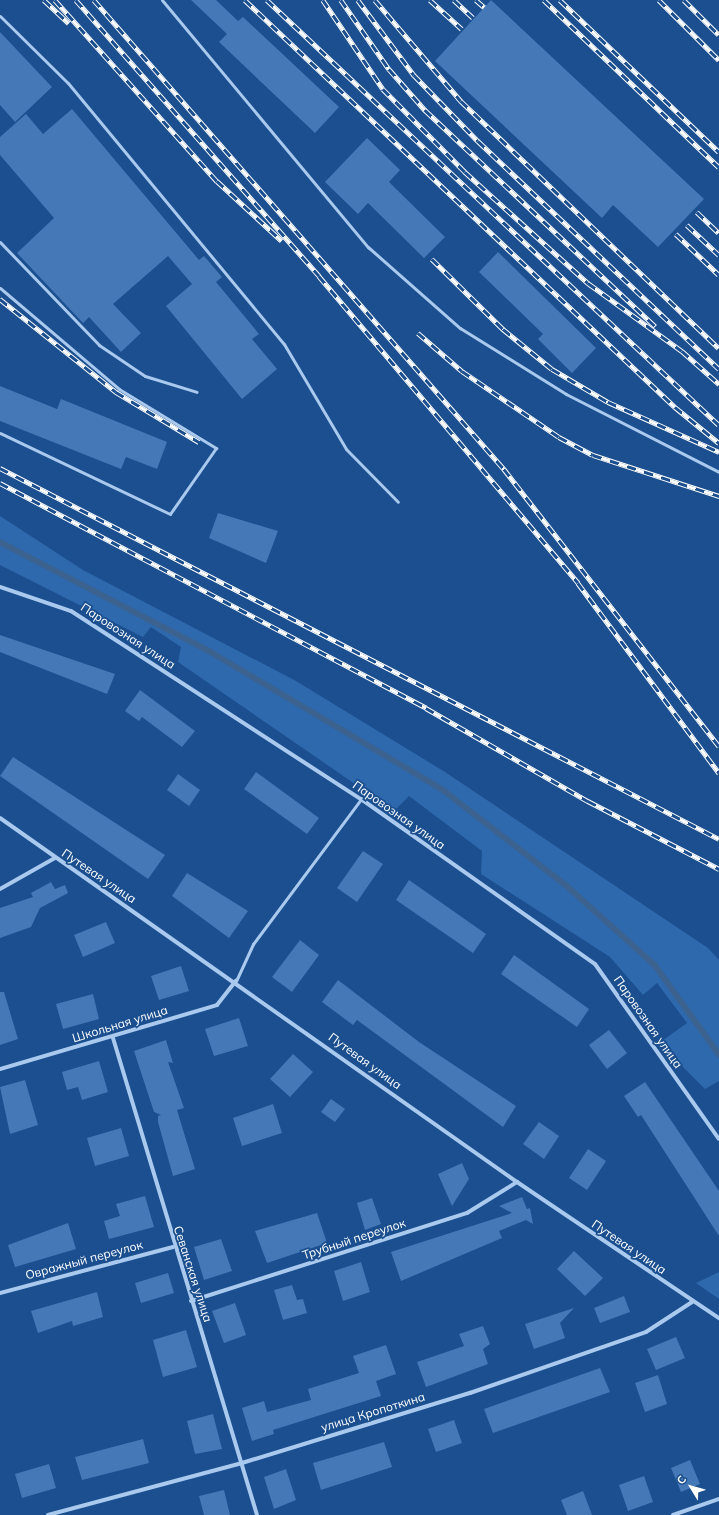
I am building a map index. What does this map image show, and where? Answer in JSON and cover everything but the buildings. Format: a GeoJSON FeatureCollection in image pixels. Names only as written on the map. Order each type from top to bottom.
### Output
{"type":"FeatureCollection","features":[{"type":"Feature","properties":{"kind":"street","name":"Паровозная улица"},"geometry":{"type":"LineString","coordinates":[[0,587],[71,611],[361,799],[595,964],[719,1139]]}},
{"type":"Feature","properties":{"kind":"street","name":"Путевая улица"},"geometry":{"type":"LineString","coordinates":[[0,818],[55,858],[236,981],[517,1182],[692,1302],[719,1318]]}},
{"type":"Feature","properties":{"kind":"street"},"geometry":{"type":"LineString","coordinates":[[0,889],[55,858]]}},
{"type":"Feature","properties":{"kind":"street","name":"Школьная улица"},"geometry":{"type":"LineString","coordinates":[[0,1069],[113,1038],[216,1005],[236,981]]}},
{"type":"Feature","properties":{"kind":"street","name":"Севанская улица"},"geometry":{"type":"LineString","coordinates":[[113,1038],[173,1247],[242,1463],[257,1515]]}},
{"type":"Feature","properties":{"kind":"street","name":"Трубный переулок"},"geometry":{"type":"LineString","coordinates":[[191,1302],[467,1213],[517,1182]]}},
{"type":"Feature","properties":{"kind":"street","name":"Овражный переулок"},"geometry":{"type":"LineString","coordinates":[[0,1293],[173,1247]]}},
{"type":"Feature","properties":{"kind":"street","name":"улица Кропоткина"},"geometry":{"type":"LineString","coordinates":[[48,1515],[242,1463],[470,1393],[638,1335],[692,1302]]}},
{"type":"Feature","properties":{"kind":"street"},"geometry":{"type":"LineString","coordinates":[[673,1515],[719,1499]]}},
{"type":"Feature","properties":{"kind":"lane"},"geometry":{"type":"LineString","coordinates":[[162,0],[368,247],[460,328],[566,394],[719,472]]}},
{"type":"Feature","properties":{"kind":"lane"},"geometry":{"type":"LineString","coordinates":[[0,16],[68,83],[284,344],[346,449],[398,502]]}},
{"type":"Feature","properties":{"kind":"lane"},"geometry":{"type":"LineString","coordinates":[[0,242],[98,345],[145,376],[197,392]]}},
{"type":"Feature","properties":{"kind":"lane"},"geometry":{"type":"LineString","coordinates":[[0,288],[119,389],[216,448],[170,514],[0,433]]}},
{"type":"Feature","properties":{"kind":"lane"},"geometry":{"type":"LineString","coordinates":[[236,981],[253,944],[361,799]]}},
{"type":"Feature","properties":{"kind":"shaded area"},"geometry":{"type":"Polygon","coordinates":[[[0,516],[83,570],[296,681],[445,772],[708,948],[719,960],[719,1081],[705,1089],[659,1043],[687,1023],[657,983],[643,995],[610,957],[481,874],[482,851],[409,796],[394,811],[178,662],[181,647],[151,627],[143,637],[0,565],[0,516]]]}},
{"type":"Feature","properties":{"kind":"shaded area"},"geometry":{"type":"Polygon","coordinates":[[[719,1272],[719,1299],[696,1283],[719,1272]]]}},
{"type":"Feature","properties":{"kind":"waterway"},"geometry":{"type":"LineString","coordinates":[[0,542],[211,652],[443,790],[566,885],[655,965],[719,1054]]}},
{"type":"Feature","properties":{"kind":"railway"},"geometry":{"type":"LineString","coordinates":[[44,0],[69,23]]}},
{"type":"Feature","properties":{"kind":"railway"},"geometry":{"type":"LineString","coordinates":[[55,0],[217,181],[282,241]]}},
{"type":"Feature","properties":{"kind":"railway"},"geometry":{"type":"LineString","coordinates":[[76,0],[319,276],[578,583],[719,773]]}},
{"type":"Feature","properties":{"kind":"railway"},"geometry":{"type":"LineString","coordinates":[[94,0],[504,469],[719,746]]}},
{"type":"Feature","properties":{"kind":"railway"},"geometry":{"type":"LineString","coordinates":[[245,0],[675,407],[719,443]]}},
{"type":"Feature","properties":{"kind":"railway"},"geometry":{"type":"LineString","coordinates":[[267,0],[719,425]]}},
{"type":"Feature","properties":{"kind":"railway"},"geometry":{"type":"LineString","coordinates":[[323,0],[383,89],[465,172],[588,283],[682,351],[719,384]]}},
{"type":"Feature","properties":{"kind":"railway"},"geometry":{"type":"LineString","coordinates":[[341,0],[389,69],[425,110],[655,326]]}},
{"type":"Feature","properties":{"kind":"railway"},"geometry":{"type":"LineString","coordinates":[[358,0],[414,75],[478,141],[719,369]]}},
{"type":"Feature","properties":{"kind":"railway"},"geometry":{"type":"LineString","coordinates":[[375,0],[461,101],[719,348]]}},
{"type":"Feature","properties":{"kind":"railway"},"geometry":{"type":"LineString","coordinates":[[430,0],[462,29]]}},
{"type":"Feature","properties":{"kind":"railway"},"geometry":{"type":"LineString","coordinates":[[454,0],[473,18]]}},
{"type":"Feature","properties":{"kind":"railway"},"geometry":{"type":"LineString","coordinates":[[476,0],[484,7]]}},
{"type":"Feature","properties":{"kind":"railway"},"geometry":{"type":"LineString","coordinates":[[544,0],[719,167]]}},
{"type":"Feature","properties":{"kind":"railway"},"geometry":{"type":"LineString","coordinates":[[560,0],[719,152]]}},
{"type":"Feature","properties":{"kind":"railway"},"geometry":{"type":"LineString","coordinates":[[659,0],[719,60]]}},
{"type":"Feature","properties":{"kind":"railway"},"geometry":{"type":"LineString","coordinates":[[684,0],[719,35]]}},
{"type":"Feature","properties":{"kind":"railway"},"geometry":{"type":"LineString","coordinates":[[697,212],[719,233]]}},
{"type":"Feature","properties":{"kind":"railway"},"geometry":{"type":"LineString","coordinates":[[687,225],[719,255]]}},
{"type":"Feature","properties":{"kind":"railway"},"geometry":{"type":"LineString","coordinates":[[676,234],[719,275]]}},
{"type":"Feature","properties":{"kind":"railway"},"geometry":{"type":"LineString","coordinates":[[432,259],[503,329],[552,369],[608,402],[719,452]]}},
{"type":"Feature","properties":{"kind":"railway"},"geometry":{"type":"LineString","coordinates":[[0,299],[116,392],[199,442]]}},
{"type":"Feature","properties":{"kind":"railway"},"geometry":{"type":"LineString","coordinates":[[418,333],[462,371],[559,437],[593,455],[719,496]]}},
{"type":"Feature","properties":{"kind":"railway"},"geometry":{"type":"LineString","coordinates":[[0,468],[719,839]]}},
{"type":"Feature","properties":{"kind":"railway"},"geometry":{"type":"LineString","coordinates":[[0,483],[426,708],[588,801],[719,869]]}}]}
